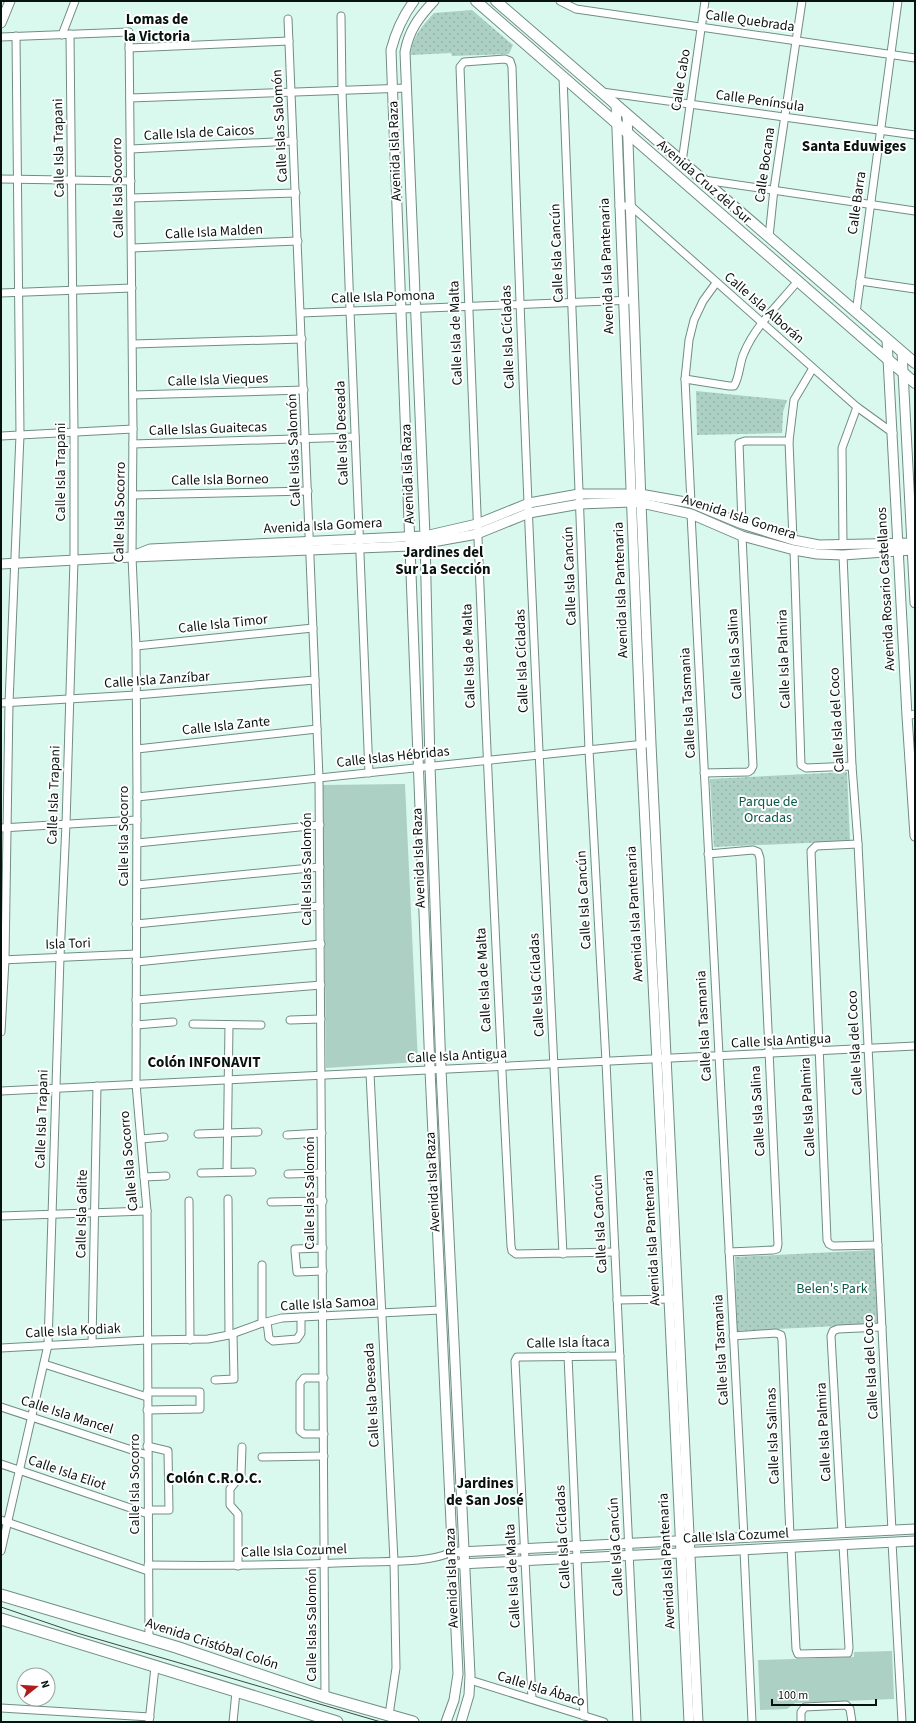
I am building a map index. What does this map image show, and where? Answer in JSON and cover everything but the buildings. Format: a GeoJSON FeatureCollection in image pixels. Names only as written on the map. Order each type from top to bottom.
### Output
{"type":"FeatureCollection","features":[{"type":"Feature","properties":{"kind":"main road","name":"Avenida Cruz del Sur"},"geometry":{"type":"LineString","coordinates":[[476,1],[797,282],[915,383]]}},
{"type":"Feature","properties":{"kind":"main road","name":"Avenida Cruz del Sur"},"geometry":{"type":"LineString","coordinates":[[496,1],[915,363]]}},
{"type":"Feature","properties":{"kind":"main road","name":"Avenida Cristóbal Colón"},"geometry":{"type":"LineString","coordinates":[[1,1595],[149,1639],[325,1697],[413,1722]]}},
{"type":"Feature","properties":{"kind":"main road"},"geometry":{"type":"LineString","coordinates":[[1,1619],[155,1668],[337,1722]]}},
{"type":"Feature","properties":{"kind":"street"},"geometry":{"type":"LineString","coordinates":[[1,23],[10,1]]}},
{"type":"Feature","properties":{"kind":"street"},"geometry":{"type":"LineString","coordinates":[[62,35],[75,1]]}},
{"type":"Feature","properties":{"kind":"street","name":"Avenida Isla Raza"},"geometry":{"type":"LineString","coordinates":[[414,1],[404,14],[394,38],[391,50],[430,1070],[451,1552],[458,1674],[454,1700],[446,1722]]}},
{"type":"Feature","properties":{"kind":"street","name":"Avenida Isla Raza"},"geometry":{"type":"LineString","coordinates":[[434,1],[418,18],[407,39],[405,52],[425,540],[430,766],[441,1070],[466,1564],[470,1680],[469,1695],[461,1722]]}},
{"type":"Feature","properties":{"kind":"street","name":"Calle Quebrada"},"geometry":{"type":"LineString","coordinates":[[560,1],[576,9],[915,58]]}},
{"type":"Feature","properties":{"kind":"street","name":"Calle Cabo"},"geometry":{"type":"LineString","coordinates":[[682,162],[705,1]]}},
{"type":"Feature","properties":{"kind":"street","name":"Calle Bocana"},"geometry":{"type":"LineString","coordinates":[[769,238],[774,189],[802,1]]}},
{"type":"Feature","properties":{"kind":"street","name":"Calle Barra"},"geometry":{"type":"LineString","coordinates":[[856,313],[898,1]]}},
{"type":"Feature","properties":{"kind":"street","name":"Calle Isla Deseada"},"geometry":{"type":"LineString","coordinates":[[341,16],[342,91],[350,311],[369,773]]}},
{"type":"Feature","properties":{"kind":"street","name":"Calle Islas Salomón"},"geometry":{"type":"LineString","coordinates":[[288,19],[319,778],[324,1316],[325,1697]]}},
{"type":"Feature","properties":{"kind":"street","name":"Calle Isla Socorro"},"geometry":{"type":"LineString","coordinates":[[70,34],[129,32],[133,344],[132,556],[136,646],[136,1084],[147,1211],[149,1639]]}},
{"type":"Feature","properties":{"kind":"street"},"geometry":{"type":"LineString","coordinates":[[1,37],[70,34]]}},
{"type":"Feature","properties":{"kind":"street","name":"Calle Isla Trapani"},"geometry":{"type":"LineString","coordinates":[[1,1551],[4,1521],[20,1470],[48,1346],[74,560],[70,34]]}},
{"type":"Feature","properties":{"kind":"street"},"geometry":{"type":"LineString","coordinates":[[1,1032],[4,828],[20,435],[16,36]]}},
{"type":"Feature","properties":{"kind":"street"},"geometry":{"type":"LineString","coordinates":[[129,48],[289,41]]}},
{"type":"Feature","properties":{"kind":"street","name":"Calle Isla Cícladas"},"geometry":{"type":"LineString","coordinates":[[464,62],[505,59],[510,62],[512,67],[519,304],[529,503],[538,755],[563,1254]]}},
{"type":"Feature","properties":{"kind":"street","name":"Calle Isla de Malta"},"geometry":{"type":"LineString","coordinates":[[464,62],[460,66],[468,306],[501,1067],[512,1251],[516,1254],[563,1254]]}},
{"type":"Feature","properties":{"kind":"street","name":"Calle Isla Cancún"},"geometry":{"type":"LineString","coordinates":[[563,77],[589,750],[606,1062],[637,1722]]}},
{"type":"Feature","properties":{"kind":"street"},"geometry":{"type":"LineString","coordinates":[[130,98],[407,88]]}},
{"type":"Feature","properties":{"kind":"street","name":"Calle Península"},"geometry":{"type":"LineString","coordinates":[[602,92],[915,135]]}},
{"type":"Feature","properties":{"kind":"street","name":"Avenida Isla Pantenaria"},"geometry":{"type":"LineString","coordinates":[[616,104],[622,301],[651,744],[667,1059],[673,1299]]}},
{"type":"Feature","properties":{"kind":"street","name":"Avenida Isla Pantenaria"},"geometry":{"type":"LineString","coordinates":[[627,114],[634,300],[640,745],[656,1060],[673,1299],[685,1541],[689,1722]]}},
{"type":"Feature","properties":{"kind":"street","name":"Calle Isla de Caicos"},"geometry":{"type":"LineString","coordinates":[[131,149],[294,141]]}},
{"type":"Feature","properties":{"kind":"street"},"geometry":{"type":"LineString","coordinates":[[1,179],[131,182]]}},
{"type":"Feature","properties":{"kind":"street"},"geometry":{"type":"LineString","coordinates":[[703,180],[774,189],[915,211]]}},
{"type":"Feature","properties":{"kind":"street"},"geometry":{"type":"LineString","coordinates":[[131,198],[296,193]]}},
{"type":"Feature","properties":{"kind":"street"},"geometry":{"type":"LineString","coordinates":[[619,206],[631,206]]}},
{"type":"Feature","properties":{"kind":"street","name":"Calle Isla Alborán"},"geometry":{"type":"LineString","coordinates":[[631,206],[857,407],[893,433]]}},
{"type":"Feature","properties":{"kind":"street","name":"Calle Isla Malden"},"geometry":{"type":"LineString","coordinates":[[132,248],[298,241]]}},
{"type":"Feature","properties":{"kind":"street"},"geometry":{"type":"LineString","coordinates":[[860,281],[915,289]]}},
{"type":"Feature","properties":{"kind":"street"},"geometry":{"type":"LineString","coordinates":[[685,378],[734,386],[743,354],[762,323],[797,282]]}},
{"type":"Feature","properties":{"kind":"street"},"geometry":{"type":"LineString","coordinates":[[692,502],[685,378],[689,340],[694,320],[703,301],[716,283]]}},
{"type":"Feature","properties":{"kind":"street"},"geometry":{"type":"LineString","coordinates":[[1,293],[132,288]]}},
{"type":"Feature","properties":{"kind":"street","name":"Calle Isla Pomona"},"geometry":{"type":"LineString","coordinates":[[301,313],[634,300]]}},
{"type":"Feature","properties":{"kind":"street"},"geometry":{"type":"LineString","coordinates":[[133,344],[302,339]]}},
{"type":"Feature","properties":{"kind":"street","name":"Avenida Rosario Castellanos"},"geometry":{"type":"LineString","coordinates":[[887,340],[899,548],[911,715],[915,836]]}},
{"type":"Feature","properties":{"kind":"street","name":"Avenida Rosario Castellanos"},"geometry":{"type":"LineString","coordinates":[[902,352],[902,373],[914,547],[915,604]]}},
{"type":"Feature","properties":{"kind":"street"},"geometry":{"type":"LineString","coordinates":[[793,540],[789,441],[794,400],[813,368]]}},
{"type":"Feature","properties":{"kind":"street","name":"Calle Isla Vieques"},"geometry":{"type":"LineString","coordinates":[[133,395],[304,390]]}},
{"type":"Feature","properties":{"kind":"street"},"geometry":{"type":"LineString","coordinates":[[843,545],[842,448],[857,407]]}},
{"type":"Feature","properties":{"kind":"street","name":"Calle Islas Guaitecas"},"geometry":{"type":"LineString","coordinates":[[1,436],[133,429]]}},
{"type":"Feature","properties":{"kind":"street","name":"Calle Islas Guaitecas"},"geometry":{"type":"LineString","coordinates":[[133,444],[355,437]]}},
{"type":"Feature","properties":{"kind":"street"},"geometry":{"type":"LineString","coordinates":[[742,524],[738,445],[740,442],[789,441]]}},
{"type":"Feature","properties":{"kind":"street","name":"Calle Isla Borneo"},"geometry":{"type":"LineString","coordinates":[[133,495],[308,491]]}},
{"type":"Feature","properties":{"kind":"street","name":"Avenida Isla Gomera"},"geometry":{"type":"LineString","coordinates":[[636,498],[691,514],[742,536],[794,550],[818,549],[843,545],[899,548]]}},
{"type":"Feature","properties":{"kind":"street","name":"Avenida Isla Gomera"},"geometry":{"type":"LineString","coordinates":[[1,564],[132,556],[310,551],[410,546],[477,524],[529,503],[580,499],[636,498],[692,502],[742,524],[818,549],[843,555],[914,547]]}},
{"type":"Feature","properties":{"kind":"street","name":"Avenida Isla Gomera"},"geometry":{"type":"LineString","coordinates":[[132,556],[150,548],[410,537],[425,540],[478,534],[529,513],[580,499]]}},
{"type":"Feature","properties":{"kind":"street","name":"Calle Isla Tasmania"},"geometry":{"type":"LineString","coordinates":[[691,514],[744,1538]]}},
{"type":"Feature","properties":{"kind":"street"},"geometry":{"type":"LineString","coordinates":[[717,525],[720,515]]}},
{"type":"Feature","properties":{"kind":"street","name":"Calle Isla Salina"},"geometry":{"type":"LineString","coordinates":[[704,773],[748,772],[752,770],[753,766],[742,536]]}},
{"type":"Feature","properties":{"kind":"street","name":"Calle Isla Palmira"},"geometry":{"type":"LineString","coordinates":[[794,550],[800,764],[802,767],[852,766]]}},
{"type":"Feature","properties":{"kind":"street","name":"Calle Isla del Coco"},"geometry":{"type":"LineString","coordinates":[[843,555],[852,766],[858,844],[869,1050],[892,1530]]}},
{"type":"Feature","properties":{"kind":"street","name":"Calle Isla Timor"},"geometry":{"type":"LineString","coordinates":[[136,646],[314,628]]}},
{"type":"Feature","properties":{"kind":"street","name":"Calle Isla Zanzíbar"},"geometry":{"type":"LineString","coordinates":[[1,703],[136,695],[316,680]]}},
{"type":"Feature","properties":{"kind":"street","name":"Calle Isla Zante"},"geometry":{"type":"LineString","coordinates":[[136,749],[317,729]]}},
{"type":"Feature","properties":{"kind":"street","name":"Calle Islas Hébridas"},"geometry":{"type":"LineString","coordinates":[[137,797],[651,744]]}},
{"type":"Feature","properties":{"kind":"street"},"geometry":{"type":"LineString","coordinates":[[4,828],[137,820]]}},
{"type":"Feature","properties":{"kind":"street"},"geometry":{"type":"LineString","coordinates":[[137,843],[320,826]]}},
{"type":"Feature","properties":{"kind":"street","name":"Calle Isla Palmira"},"geometry":{"type":"LineString","coordinates":[[858,844],[816,846],[812,848],[818,1052],[827,1240],[829,1244],[833,1246],[878,1245]]}},
{"type":"Feature","properties":{"kind":"street","name":"Calle Isla Salina"},"geometry":{"type":"LineString","coordinates":[[708,854],[753,850],[758,852],[760,866],[777,1249],[729,1252]]}},
{"type":"Feature","properties":{"kind":"street"},"geometry":{"type":"LineString","coordinates":[[137,885],[320,867]]}},
{"type":"Feature","properties":{"kind":"street"},"geometry":{"type":"LineString","coordinates":[[136,924],[320,906]]}},
{"type":"Feature","properties":{"kind":"street"},"geometry":{"type":"LineString","coordinates":[[136,962],[321,944]]}},
{"type":"Feature","properties":{"kind":"street","name":"Isla Tori"},"geometry":{"type":"LineString","coordinates":[[3,960],[136,954]]}},
{"type":"Feature","properties":{"kind":"street"},"geometry":{"type":"LineString","coordinates":[[136,1000],[321,985]]}},
{"type":"Feature","properties":{"kind":"street"},"geometry":{"type":"LineString","coordinates":[[290,1020],[321,1019]]}},
{"type":"Feature","properties":{"kind":"street"},"geometry":{"type":"LineString","coordinates":[[136,1025],[173,1022]]}},
{"type":"Feature","properties":{"kind":"street"},"geometry":{"type":"LineString","coordinates":[[193,1024],[261,1025]]}},
{"type":"Feature","properties":{"kind":"street"},"geometry":{"type":"LineString","coordinates":[[227,1172],[229,1025]]}},
{"type":"Feature","properties":{"kind":"street","name":"Calle Isla Antigua"},"geometry":{"type":"LineString","coordinates":[[1,1091],[869,1050],[915,1046]]}},
{"type":"Feature","properties":{"kind":"street","name":"Calle Isla Deseada"},"geometry":{"type":"LineString","coordinates":[[370,1073],[394,1561],[396,1668],[389,1715]]}},
{"type":"Feature","properties":{"kind":"street","name":"Calle Isla Galite"},"geometry":{"type":"LineString","coordinates":[[92,1343],[97,1086]]}},
{"type":"Feature","properties":{"kind":"street"},"geometry":{"type":"LineString","coordinates":[[198,1134],[258,1132]]}},
{"type":"Feature","properties":{"kind":"street"},"geometry":{"type":"LineString","coordinates":[[287,1135],[322,1133]]}},
{"type":"Feature","properties":{"kind":"street"},"geometry":{"type":"LineString","coordinates":[[140,1139],[164,1137]]}},
{"type":"Feature","properties":{"kind":"street"},"geometry":{"type":"LineString","coordinates":[[201,1173],[252,1172]]}},
{"type":"Feature","properties":{"kind":"street"},"geometry":{"type":"LineString","coordinates":[[288,1174],[322,1173]]}},
{"type":"Feature","properties":{"kind":"street"},"geometry":{"type":"LineString","coordinates":[[144,1177],[166,1176]]}},
{"type":"Feature","properties":{"kind":"street"},"geometry":{"type":"LineString","coordinates":[[215,1380],[234,1379],[231,1334],[228,1199]]}},
{"type":"Feature","properties":{"kind":"street"},"geometry":{"type":"LineString","coordinates":[[189,1201],[190,1340]]}},
{"type":"Feature","properties":{"kind":"street"},"geometry":{"type":"LineString","coordinates":[[270,1202],[323,1201]]}},
{"type":"Feature","properties":{"kind":"street"},"geometry":{"type":"LineString","coordinates":[[1,1216],[147,1211]]}},
{"type":"Feature","properties":{"kind":"street"},"geometry":{"type":"LineString","coordinates":[[323,1248],[295,1249],[297,1272],[323,1271]]}},
{"type":"Feature","properties":{"kind":"street"},"geometry":{"type":"LineString","coordinates":[[563,1254],[615,1252]]}},
{"type":"Feature","properties":{"kind":"street"},"geometry":{"type":"LineString","coordinates":[[262,1265],[265,1322],[269,1338],[273,1342],[297,1339],[301,1333],[300,1317]]}},
{"type":"Feature","properties":{"kind":"street"},"geometry":{"type":"LineString","coordinates":[[617,1300],[673,1299]]}},
{"type":"Feature","properties":{"kind":"street","name":"Calle Isla Samoa"},"geometry":{"type":"LineString","coordinates":[[147,1340],[208,1339],[231,1334],[265,1322],[282,1318],[440,1310]]}},
{"type":"Feature","properties":{"kind":"street","name":"Calle Isla Palmira"},"geometry":{"type":"LineString","coordinates":[[842,1533],[831,1336],[833,1331],[838,1329],[882,1327]]}},
{"type":"Feature","properties":{"kind":"street","name":"Calle Isla Salinas"},"geometry":{"type":"LineString","coordinates":[[733,1336],[776,1333],[781,1335],[790,1536]]}},
{"type":"Feature","properties":{"kind":"street","name":"Calle Isla Kodiak"},"geometry":{"type":"LineString","coordinates":[[1,1348],[147,1340]]}},
{"type":"Feature","properties":{"kind":"street","name":"Calle Isla Cícladas"},"geometry":{"type":"LineString","coordinates":[[568,1356],[584,1716]]}},
{"type":"Feature","properties":{"kind":"street","name":"Calle Isla Ítaca"},"geometry":{"type":"LineString","coordinates":[[517,1357],[620,1356]]}},
{"type":"Feature","properties":{"kind":"street","name":"Calle Isla de Malta"},"geometry":{"type":"LineString","coordinates":[[517,1357],[515,1361],[532,1699]]}},
{"type":"Feature","properties":{"kind":"street"},"geometry":{"type":"LineString","coordinates":[[44,1364],[147,1395],[200,1392],[200,1409],[147,1410]]}},
{"type":"Feature","properties":{"kind":"street"},"geometry":{"type":"LineString","coordinates":[[324,1378],[304,1378],[300,1383],[300,1430],[304,1434],[324,1434]]}},
{"type":"Feature","properties":{"kind":"street","name":"Calle Isla Mancel"},"geometry":{"type":"LineString","coordinates":[[1,1407],[147,1455]]}},
{"type":"Feature","properties":{"kind":"street","name":"Calle Isla Eliot"},"geometry":{"type":"LineString","coordinates":[[1,1464],[148,1512],[169,1510],[168,1451],[147,1446]]}},
{"type":"Feature","properties":{"kind":"street"},"geometry":{"type":"LineString","coordinates":[[238,1566],[238,1514],[230,1505],[230,1489],[241,1476],[242,1447]]}},
{"type":"Feature","properties":{"kind":"street"},"geometry":{"type":"LineString","coordinates":[[262,1456],[324,1456]]}},
{"type":"Feature","properties":{"kind":"street","name":"Calle Isla Cozumel"},"geometry":{"type":"LineString","coordinates":[[4,1521],[148,1568],[394,1561],[441,1557],[451,1552],[915,1529]]}},
{"type":"Feature","properties":{"kind":"street","name":"Calle Isla Cozumel"},"geometry":{"type":"LineString","coordinates":[[452,1564],[577,1559],[915,1541]]}},
{"type":"Feature","properties":{"kind":"street"},"geometry":{"type":"LineString","coordinates":[[892,1542],[902,1722]]}},
{"type":"Feature","properties":{"kind":"street"},"geometry":{"type":"LineString","coordinates":[[791,1548],[796,1649],[798,1654],[848,1652],[850,1648],[843,1545]]}},
{"type":"Feature","properties":{"kind":"street"},"geometry":{"type":"LineString","coordinates":[[744,1550],[752,1722]]}},
{"type":"Feature","properties":{"kind":"street","name":"Avenida Isla Pantenaria"},"geometry":{"type":"LineString","coordinates":[[685,1553],[698,1722]]}},
{"type":"Feature","properties":{"kind":"street"},"geometry":{"type":"LineString","coordinates":[[441,1557],[452,1564]]}},
{"type":"Feature","properties":{"kind":"street"},"geometry":{"type":"LineString","coordinates":[[1,1708],[149,1719],[155,1668]]}},
{"type":"Feature","properties":{"kind":"street","name":"Calle Isla Ábaco"},"geometry":{"type":"LineString","coordinates":[[470,1680],[604,1722]]}},
{"type":"Feature","properties":{"kind":"street"},"geometry":{"type":"LineString","coordinates":[[233,1722],[236,1692]]}},
{"type":"Feature","properties":{"kind":"street"},"geometry":{"type":"LineString","coordinates":[[801,1722],[801,1712],[803,1708],[846,1705],[849,1707],[852,1722]]}},
{"type":"Feature","properties":{"kind":"green space"},"geometry":{"type":"Polygon","coordinates":[[[472,10],[513,45],[509,54],[452,56],[451,53],[411,55],[415,37],[434,13],[472,10]]]}},
{"type":"Feature","properties":{"kind":"green space"},"geometry":{"type":"Polygon","coordinates":[[[696,391],[787,400],[783,412],[782,433],[697,435],[696,391]]]}},
{"type":"Feature","properties":{"kind":"green space","name":"Parque de Orcadas"},"geometry":{"type":"Polygon","coordinates":[[[847,772],[850,841],[714,847],[710,779],[847,772]]]}},
{"type":"Feature","properties":{"kind":"green space"},"geometry":{"type":"Polygon","coordinates":[[[405,784],[418,1062],[326,1068],[323,785],[405,784]]]}},
{"type":"Feature","properties":{"kind":"green space","name":"Belen's Park"},"geometry":{"type":"Polygon","coordinates":[[[874,1250],[878,1324],[737,1331],[735,1257],[874,1250]]]}},
{"type":"Feature","properties":{"kind":"green space"},"geometry":{"type":"Polygon","coordinates":[[[892,1651],[894,1699],[795,1703],[787,1709],[760,1710],[758,1660],[854,1657],[854,1652],[892,1651]]]}},
{"type":"Feature","properties":{"kind":"tram line"},"geometry":{"type":"LineString","coordinates":[[1,1607],[77,1633],[381,1722]]}},
{"type":"Feature","properties":{"kind":"district","name":"Lomas de la Victoria"},"geometry":{"type":"Point","coordinates":[157,28]}},
{"type":"Feature","properties":{"kind":"district","name":"Santa Eduwiges"},"geometry":{"type":"Point","coordinates":[854,146]}},
{"type":"Feature","properties":{"kind":"district","name":"Jardines del Sur 1a Sección"},"geometry":{"type":"Point","coordinates":[443,560]}},
{"type":"Feature","properties":{"kind":"district","name":"Colón INFONAVIT"},"geometry":{"type":"Point","coordinates":[204,1062]}},
{"type":"Feature","properties":{"kind":"district","name":"Colón C.R.O.C."},"geometry":{"type":"Point","coordinates":[214,1478]}},
{"type":"Feature","properties":{"kind":"district","name":"Jardines de San José"},"geometry":{"type":"Point","coordinates":[485,1492]}}]}
